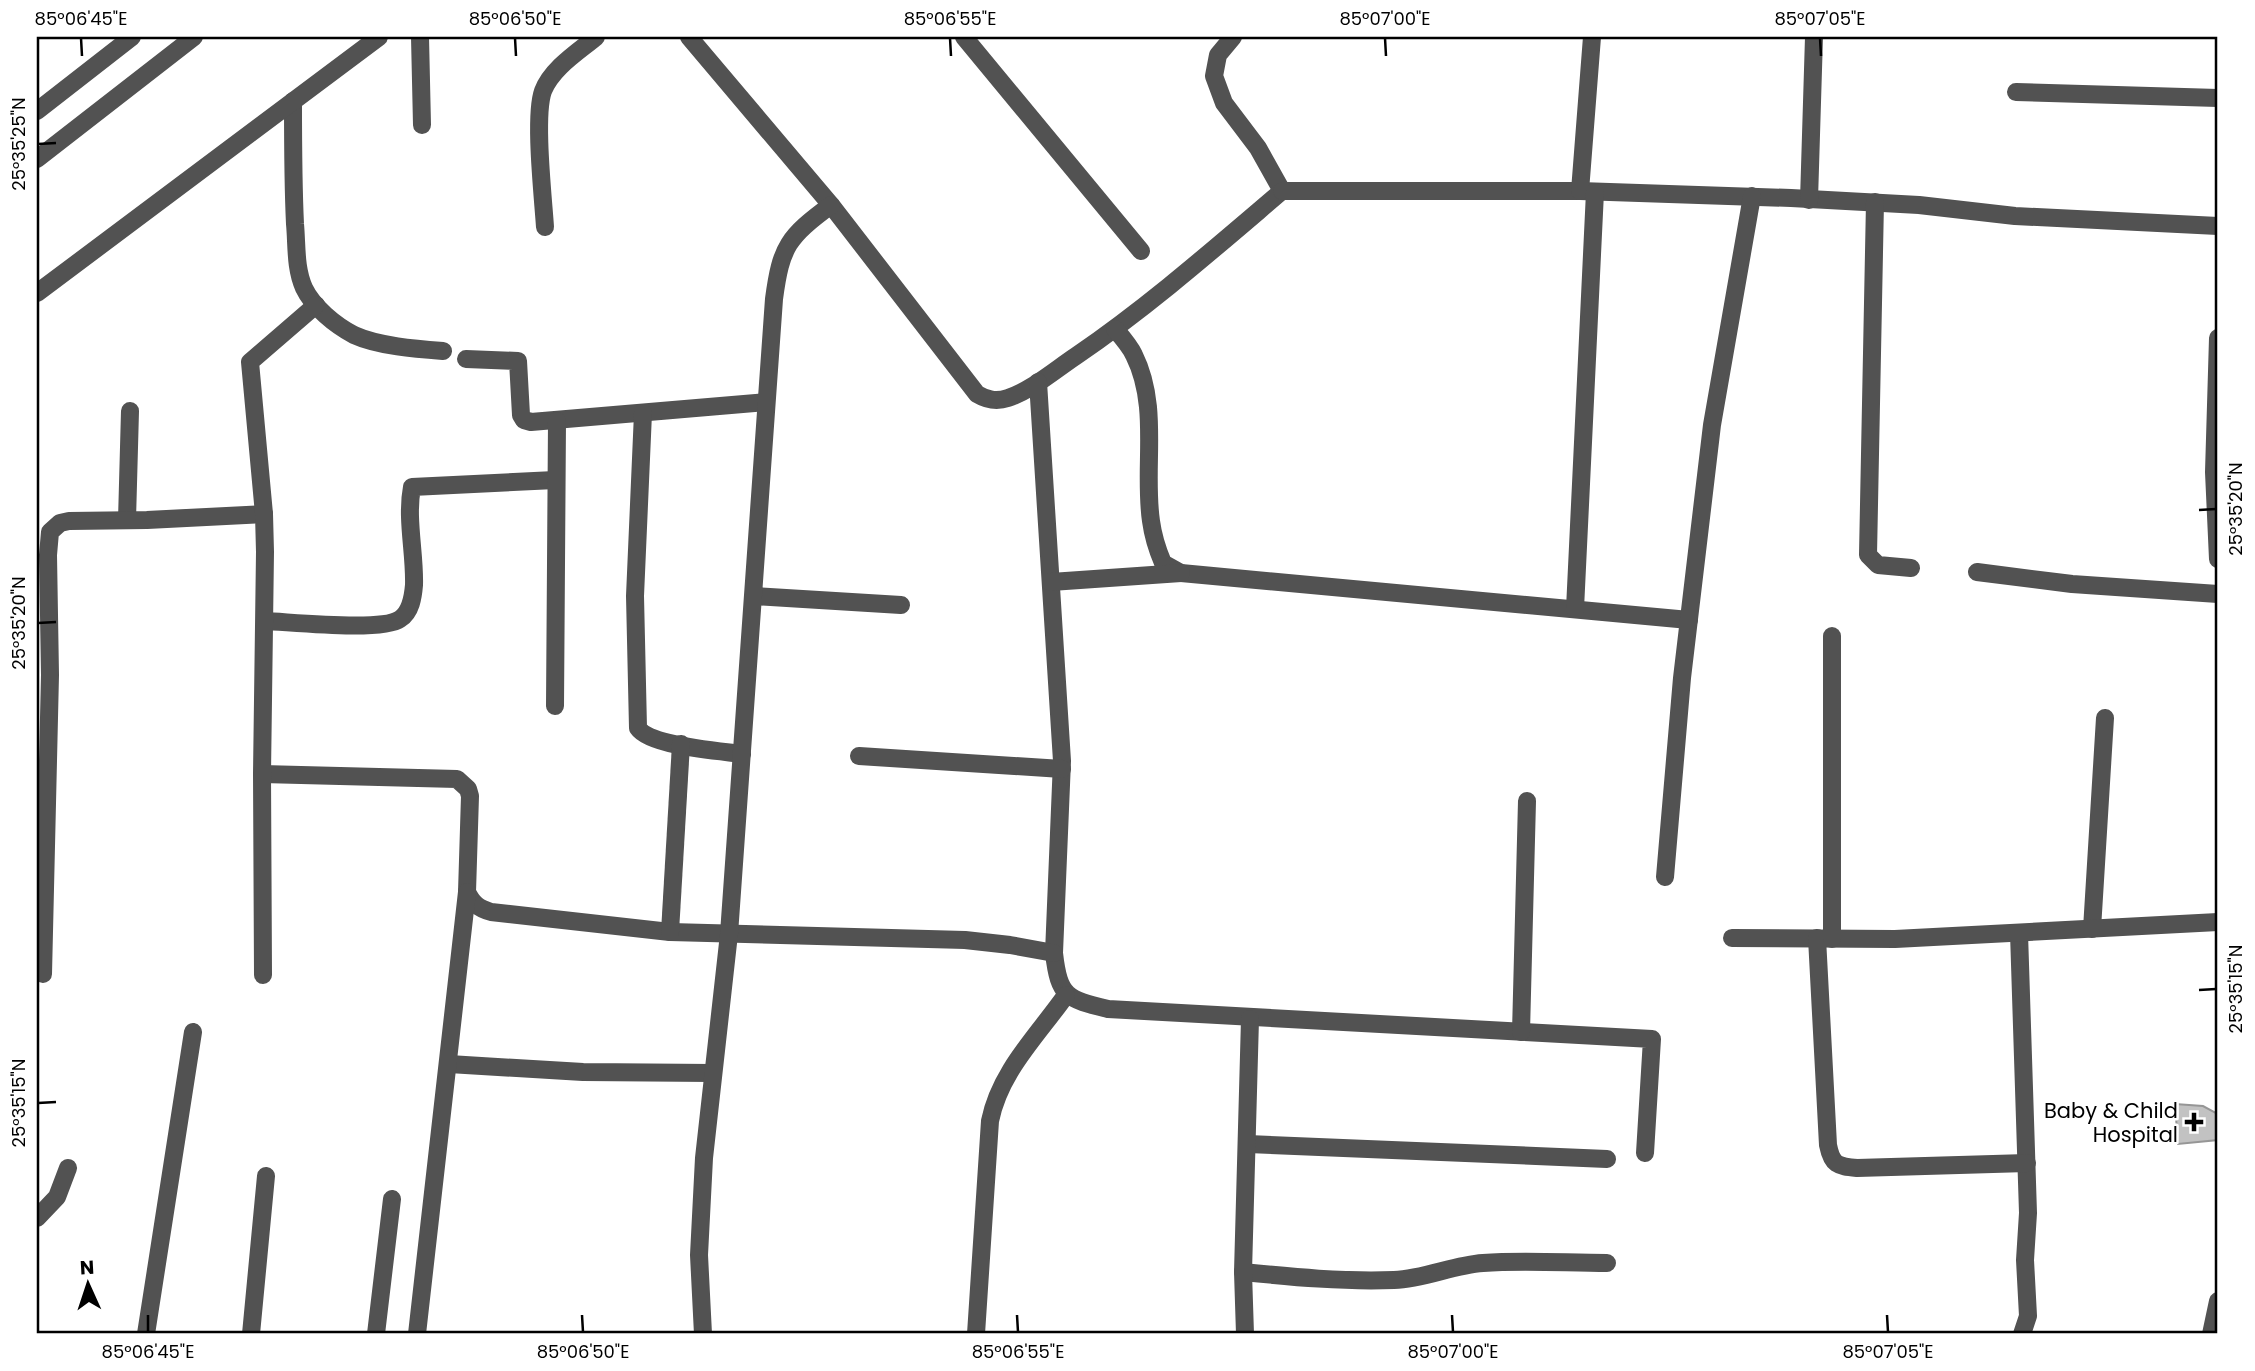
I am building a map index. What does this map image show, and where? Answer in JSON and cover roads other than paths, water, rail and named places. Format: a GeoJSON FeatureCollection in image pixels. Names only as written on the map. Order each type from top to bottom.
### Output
{"type":"FeatureCollection","features":[{"type":"Feature","properties":{"kind":"street"},"geometry":{"type":"LineString","coordinates":[[37,111],[132,37]]}},
{"type":"Feature","properties":{"kind":"street"},"geometry":{"type":"LineString","coordinates":[[37,159],[194,37]]}},
{"type":"Feature","properties":{"kind":"street"},"geometry":{"type":"LineString","coordinates":[[37,293],[379,37]]}},
{"type":"Feature","properties":{"kind":"street"},"geometry":{"type":"LineString","coordinates":[[420,37],[422,125]]}},
{"type":"Feature","properties":{"kind":"street"},"geometry":{"type":"LineString","coordinates":[[545,227],[541,120],[543,92],[552,76],[596,37]]}},
{"type":"Feature","properties":{"kind":"street"},"geometry":{"type":"LineString","coordinates":[[689,37],[831,205],[977,394],[996,401],[1015,395],[1038,382],[1115,329],[1282,191],[1588,191],[1752,196],[1875,202],[2015,216],[2218,226]]}},
{"type":"Feature","properties":{"kind":"street"},"geometry":{"type":"LineString","coordinates":[[964,37],[1141,251]]}},
{"type":"Feature","properties":{"kind":"street"},"geometry":{"type":"LineString","coordinates":[[1233,37],[1218,55],[1214,76],[1224,103],[1258,148],[1282,191]]}},
{"type":"Feature","properties":{"kind":"street"},"geometry":{"type":"LineString","coordinates":[[1575,609],[1592,37]]}},
{"type":"Feature","properties":{"kind":"street"},"geometry":{"type":"LineString","coordinates":[[1809,200],[1814,37]]}},
{"type":"Feature","properties":{"kind":"street"},"geometry":{"type":"LineString","coordinates":[[2016,92],[2218,99]]}},
{"type":"Feature","properties":{"kind":"street"},"geometry":{"type":"LineString","coordinates":[[293,101],[293,172],[298,266],[304,288],[333,322],[355,336],[411,349],[443,351]]}},
{"type":"Feature","properties":{"kind":"street"},"geometry":{"type":"LineString","coordinates":[[1665,877],[1689,620],[1712,425],[1752,196]]}},
{"type":"Feature","properties":{"kind":"street"},"geometry":{"type":"LineString","coordinates":[[1875,202],[1868,555],[1878,565],[1911,568]]}},
{"type":"Feature","properties":{"kind":"street"},"geometry":{"type":"LineString","coordinates":[[703,1334],[700,1220],[729,934],[778,267],[787,244],[806,224],[831,205]]}},
{"type":"Feature","properties":{"kind":"street"},"geometry":{"type":"LineString","coordinates":[[263,975],[264,514],[250,362],[316,305]]}},
{"type":"Feature","properties":{"kind":"street"},"geometry":{"type":"LineString","coordinates":[[1115,329],[1134,354],[1149,411],[1150,519],[1155,542],[1163,563],[1181,573]]}},
{"type":"Feature","properties":{"kind":"street"},"geometry":{"type":"LineString","coordinates":[[2218,338],[2214,472],[2218,559]]}},
{"type":"Feature","properties":{"kind":"street"},"geometry":{"type":"LineString","coordinates":[[466,359],[518,361],[521,415],[524,420],[557,421],[766,402]]}},
{"type":"Feature","properties":{"kind":"street"},"geometry":{"type":"LineString","coordinates":[[1038,382],[1061,720],[1062,769],[1054,953],[1057,977],[1066,995],[1083,1003],[1108,1009],[1652,1039],[1645,1153]]}},
{"type":"Feature","properties":{"kind":"street"},"geometry":{"type":"LineString","coordinates":[[127,520],[130,411]]}},
{"type":"Feature","properties":{"kind":"street"},"geometry":{"type":"LineString","coordinates":[[643,413],[635,596],[638,728],[642,734],[681,744],[742,754]]}},
{"type":"Feature","properties":{"kind":"street"},"geometry":{"type":"LineString","coordinates":[[555,706],[557,421]]}},
{"type":"Feature","properties":{"kind":"street"},"geometry":{"type":"LineString","coordinates":[[265,621],[360,625],[387,624],[400,619],[409,609],[414,585],[412,487],[555,481]]}},
{"type":"Feature","properties":{"kind":"street"},"geometry":{"type":"LineString","coordinates":[[43,974],[42,774],[50,532],[60,523],[69,522],[264,514]]}},
{"type":"Feature","properties":{"kind":"street"},"geometry":{"type":"LineString","coordinates":[[1977,572],[2072,584],[2218,594]]}},
{"type":"Feature","properties":{"kind":"street"},"geometry":{"type":"LineString","coordinates":[[1051,582],[1181,573],[1689,620]]}},
{"type":"Feature","properties":{"kind":"street"},"geometry":{"type":"LineString","coordinates":[[754,596],[901,605]]}},
{"type":"Feature","properties":{"kind":"street"},"geometry":{"type":"LineString","coordinates":[[1832,636],[1824,939],[1830,1158],[1840,1167],[1857,1168],[2027,1163]]}},
{"type":"Feature","properties":{"kind":"street"},"geometry":{"type":"LineString","coordinates":[[2092,929],[2105,718]]}},
{"type":"Feature","properties":{"kind":"street"},"geometry":{"type":"LineString","coordinates":[[670,932],[681,744]]}},
{"type":"Feature","properties":{"kind":"street"},"geometry":{"type":"LineString","coordinates":[[859,756],[1062,769]]}},
{"type":"Feature","properties":{"kind":"street"},"geometry":{"type":"LineString","coordinates":[[262,774],[457,779],[468,789],[470,796],[467,892],[418,1334]]}},
{"type":"Feature","properties":{"kind":"street"},"geometry":{"type":"LineString","coordinates":[[1521,1032],[1527,801]]}},
{"type":"Feature","properties":{"kind":"street"},"geometry":{"type":"LineString","coordinates":[[467,892],[471,901],[479,908],[491,912],[670,932],[965,940],[1054,953]]}},
{"type":"Feature","properties":{"kind":"street"},"geometry":{"type":"LineString","coordinates":[[1732,938],[1824,939],[2019,933],[2218,922]]}},
{"type":"Feature","properties":{"kind":"street"},"geometry":{"type":"LineString","coordinates":[[2019,933],[2028,1213],[2025,1260],[2028,1317],[2022,1334]]}},
{"type":"Feature","properties":{"kind":"street"},"geometry":{"type":"LineString","coordinates":[[976,1334],[990,1121],[994,1100],[1019,1056],[1066,995]]}},
{"type":"Feature","properties":{"kind":"street"},"geometry":{"type":"LineString","coordinates":[[1245,1334],[1243,1272],[1250,1018]]}},
{"type":"Feature","properties":{"kind":"street"},"geometry":{"type":"LineString","coordinates":[[146,1334],[193,1032]]}},
{"type":"Feature","properties":{"kind":"street"},"geometry":{"type":"LineString","coordinates":[[449,1064],[583,1072],[713,1073]]}},
{"type":"Feature","properties":{"kind":"street"},"geometry":{"type":"LineString","coordinates":[[1248,1144],[1606,1159]]}},
{"type":"Feature","properties":{"kind":"street"},"geometry":{"type":"LineString","coordinates":[[37,1218],[57,1197],[68,1168]]}},
{"type":"Feature","properties":{"kind":"street"},"geometry":{"type":"LineString","coordinates":[[251,1334],[266,1176]]}},
{"type":"Feature","properties":{"kind":"street"},"geometry":{"type":"LineString","coordinates":[[376,1334],[392,1199]]}},
{"type":"Feature","properties":{"kind":"street"},"geometry":{"type":"LineString","coordinates":[[1243,1272],[1320,1279],[1395,1280],[1483,1262],[1607,1263]]}},
{"type":"Feature","properties":{"kind":"street"},"geometry":{"type":"LineString","coordinates":[[2211,1334],[2218,1307]]}},
{"type":"Feature","properties":{"kind":"place","name":"Baby & Child Hospital"},"geometry":{"type":"Point","coordinates":[2194,1122]}}]}
